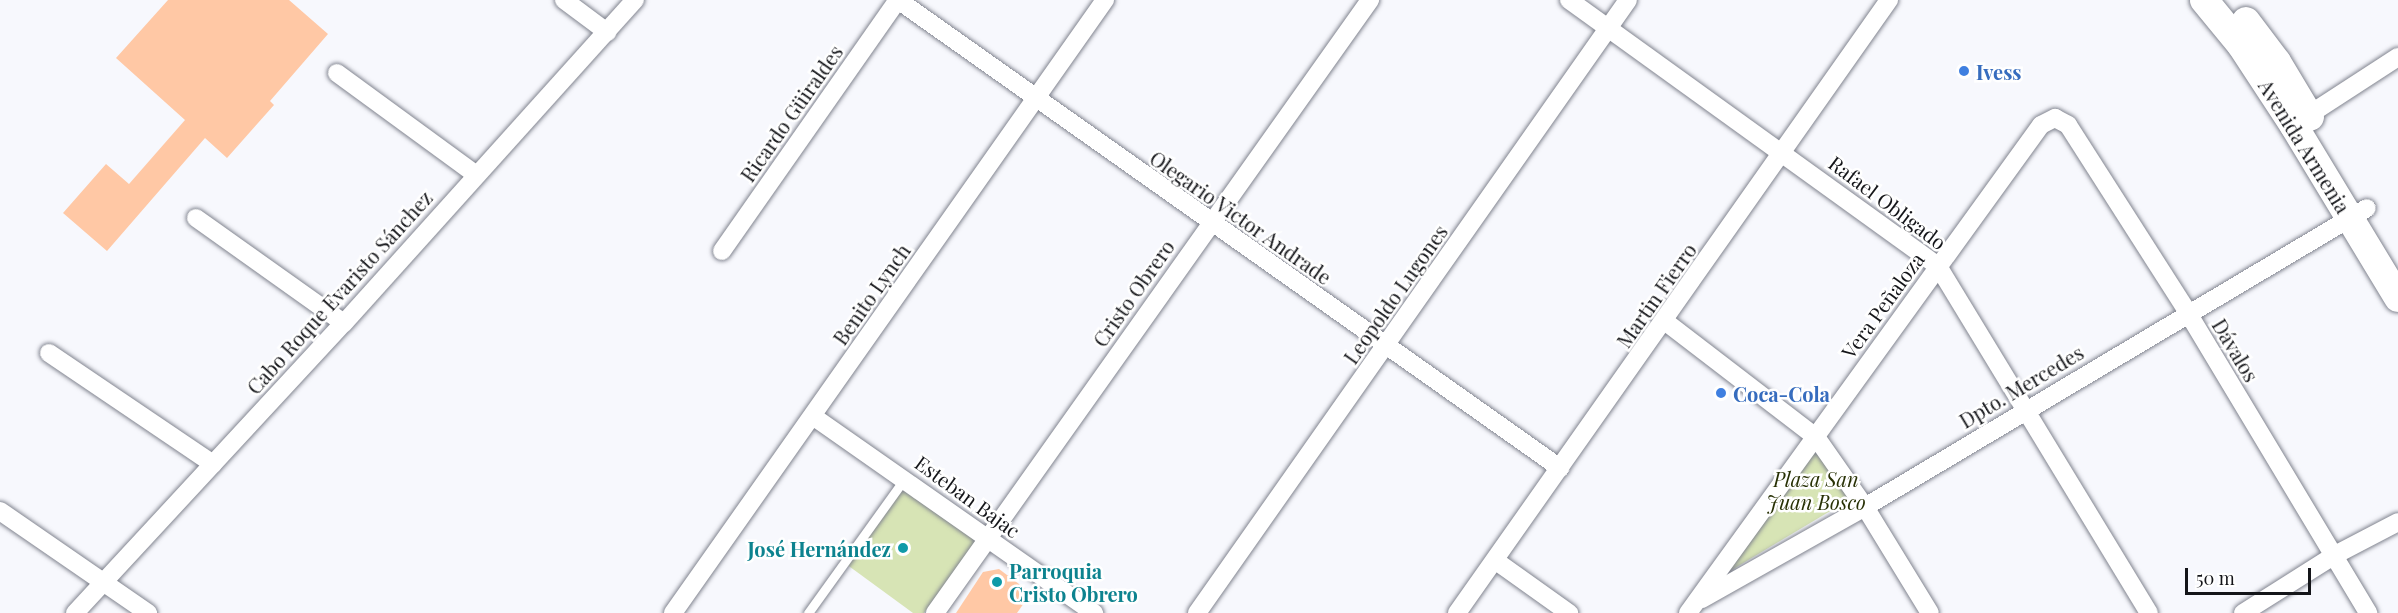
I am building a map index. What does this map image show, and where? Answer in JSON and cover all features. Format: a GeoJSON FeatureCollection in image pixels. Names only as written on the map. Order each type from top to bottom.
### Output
{"type":"FeatureCollection","features":[{"type":"Feature","properties":{"kind":"main road","name":"Avenida Armenia"},"geometry":{"type":"LineString","coordinates":[[2204,0],[2301,120],[2360,213],[2398,260]]}},
{"type":"Feature","properties":{"kind":"main road","name":"Avenida Armenia"},"geometry":{"type":"LineString","coordinates":[[2229,0],[2277,62],[2301,120]]}},
{"type":"Feature","properties":{"kind":"main road","name":"Avenida Armenia"},"geometry":{"type":"LineString","coordinates":[[2360,213],[2398,298]]}},
{"type":"Feature","properties":{"kind":"street"},"geometry":{"type":"LineString","coordinates":[[564,0],[607,32]]}},
{"type":"Feature","properties":{"kind":"street","name":"Cabo Roque Evaristo Sánchez"},"geometry":{"type":"LineString","coordinates":[[75,613],[344,323],[475,174],[635,0]]}},
{"type":"Feature","properties":{"kind":"street","name":"Olegario Victor Andrade"},"geometry":{"type":"LineString","coordinates":[[898,0],[1210,223],[1560,468]]}},
{"type":"Feature","properties":{"kind":"street","name":"Ricardo Güiraldes"},"geometry":{"type":"LineString","coordinates":[[722,251],[898,0]]}},
{"type":"Feature","properties":{"kind":"street","name":"Benito Lynch"},"geometry":{"type":"LineString","coordinates":[[673,613],[814,417],[1105,0]]}},
{"type":"Feature","properties":{"kind":"street","name":"Cristo Obrero"},"geometry":{"type":"LineString","coordinates":[[935,613],[1370,0]]}},
{"type":"Feature","properties":{"kind":"street","name":"Rafael Obligado"},"geometry":{"type":"LineString","coordinates":[[1569,0],[1784,152],[1938,266],[2149,613]]}},
{"type":"Feature","properties":{"kind":"street","name":"Leopoldo Lugones"},"geometry":{"type":"LineString","coordinates":[[1197,613],[1628,0]]}},
{"type":"Feature","properties":{"kind":"street","name":"Martin Fierro"},"geometry":{"type":"LineString","coordinates":[[1457,613],[1666,322],[1888,0]]}},
{"type":"Feature","properties":{"kind":"street"},"geometry":{"type":"LineString","coordinates":[[2301,120],[2398,57]]}},
{"type":"Feature","properties":{"kind":"street"},"geometry":{"type":"LineString","coordinates":[[338,73],[475,174]]}},
{"type":"Feature","properties":{"kind":"street","name":"Vera Peñaloza"},"geometry":{"type":"LineString","coordinates":[[1697,609],[1938,266],[2042,125],[2055,118]]}},
{"type":"Feature","properties":{"kind":"street","name":"Dávalos"},"geometry":{"type":"LineString","coordinates":[[2055,118],[2068,125],[2188,313],[2368,613]]}},
{"type":"Feature","properties":{"kind":"street","name":"Dpto. Mercedes"},"geometry":{"type":"LineString","coordinates":[[1697,609],[2188,313],[2360,213]]}},
{"type":"Feature","properties":{"kind":"street"},"geometry":{"type":"LineString","coordinates":[[196,218],[344,323]]}},
{"type":"Feature","properties":{"kind":"street"},"geometry":{"type":"LineString","coordinates":[[1666,322],[1816,437],[1865,507],[1930,613]]}},
{"type":"Feature","properties":{"kind":"street"},"geometry":{"type":"LineString","coordinates":[[49,353],[213,464]]}},
{"type":"Feature","properties":{"kind":"street","name":"Esteban Bajac"},"geometry":{"type":"LineString","coordinates":[[814,417],[905,478],[1094,613]]}},
{"type":"Feature","properties":{"kind":"street"},"geometry":{"type":"LineString","coordinates":[[0,511],[148,613]]}},
{"type":"Feature","properties":{"kind":"street"},"geometry":{"type":"LineString","coordinates":[[2243,613],[2333,556],[2398,522]]}},
{"type":"Feature","properties":{"kind":"street"},"geometry":{"type":"LineString","coordinates":[[1496,561],[1569,613]]}},
{"type":"Feature","properties":{"kind":"lane"},"geometry":{"type":"LineString","coordinates":[[808,613],[905,478]]}},
{"type":"Feature","properties":{"kind":"green space","name":"Plaza San Juan Bosco"},"geometry":{"type":"Polygon","coordinates":[[[1815,451],[1852,498],[1720,577],[1815,451]]]}},
{"type":"Feature","properties":{"kind":"green space"},"geometry":{"type":"Polygon","coordinates":[[[902,487],[977,541],[924,613],[913,613],[846,564],[902,487]]]}},
{"type":"Feature","properties":{"kind":"building"},"geometry":{"type":"Polygon","coordinates":[[[168,0],[289,0],[328,34],[270,101],[274,105],[227,158],[205,138],[107,251],[63,213],[106,164],[129,184],[185,120],[116,58],[168,0]]]}},
{"type":"Feature","properties":{"kind":"building","name":"Parroquia Cristo Obrero"},"geometry":{"type":"Polygon","coordinates":[[[999,569],[1031,593],[1017,613],[956,613],[983,572],[999,569]]]}},
{"type":"Feature","properties":{"kind":"place","name":"Ivess"},"geometry":{"type":"Point","coordinates":[1964,71]}},
{"type":"Feature","properties":{"kind":"place","name":"Coca-Cola"},"geometry":{"type":"Point","coordinates":[1721,393]}},
{"type":"Feature","properties":{"kind":"place","name":"José Hernández"},"geometry":{"type":"Point","coordinates":[903,548]}},
{"type":"Feature","properties":{"kind":"place","name":"Parroquia Cristo Obrero"},"geometry":{"type":"Point","coordinates":[997,582]}}]}
